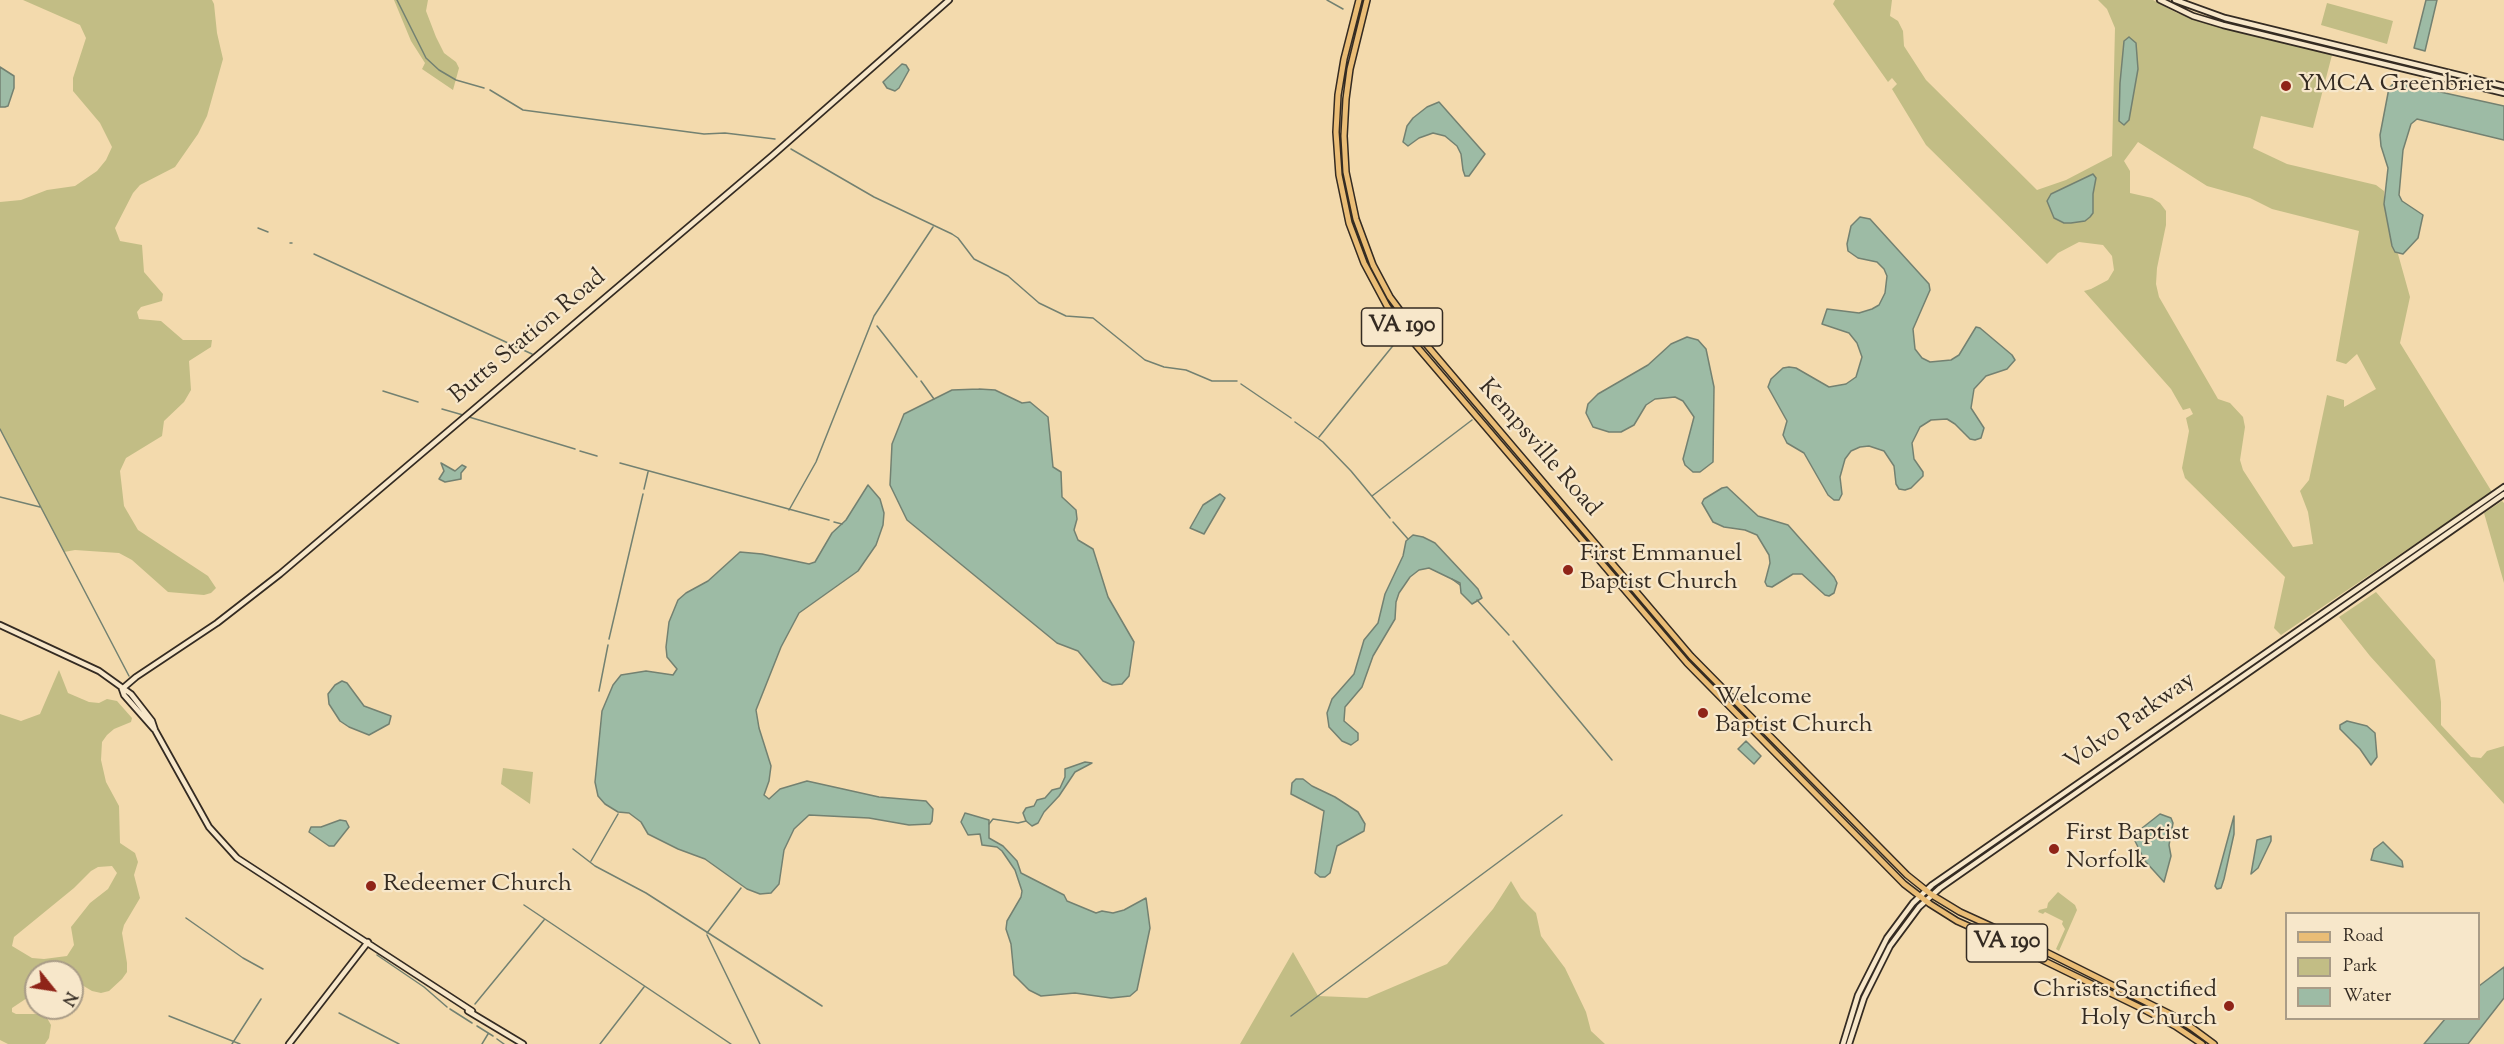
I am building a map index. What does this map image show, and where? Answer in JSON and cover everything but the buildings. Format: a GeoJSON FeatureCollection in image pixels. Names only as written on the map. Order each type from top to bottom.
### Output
{"type":"FeatureCollection","features":[{"type":"Feature","properties":{"kind":"main road","name":"Butts Station Road"},"geometry":{"type":"LineString","coordinates":[[122,689],[136,677],[217,623],[280,574],[773,155],[949,0]]}},
{"type":"Feature","properties":{"kind":"main road","name":"Kempsville Road"},"geometry":{"type":"LineString","coordinates":[[1359,0],[1341,78],[1336,120],[1337,157],[1343,199],[1355,240],[1369,273],[1387,306],[1416,345],[1687,663],[1879,861],[1919,897],[1965,925],[2022,950],[2165,1020],[2202,1044]]}},
{"type":"Feature","properties":{"kind":"main road","name":"Kempsville Road"},"geometry":{"type":"LineString","coordinates":[[1367,0],[1350,69],[1346,99],[1346,166],[1353,207],[1364,243],[1397,307],[1419,336],[1683,647],[1892,860],[1932,895],[1969,917],[2034,945],[2175,1017],[2214,1044]]}},
{"type":"Feature","properties":{"kind":"main road"},"geometry":{"type":"LineString","coordinates":[[2160,0],[2193,16],[2223,25],[2504,93]]}},
{"type":"Feature","properties":{"kind":"main road"},"geometry":{"type":"LineString","coordinates":[[2175,0],[2225,18],[2504,86]]}},
{"type":"Feature","properties":{"kind":"main road","name":"Volvo Parkway"},"geometry":{"type":"LineString","coordinates":[[1843,1044],[1852,1010],[1869,972],[1896,924],[1926,890],[1964,861],[2504,487]]}},
{"type":"Feature","properties":{"kind":"main road","name":"Volvo Parkway"},"geometry":{"type":"LineString","coordinates":[[1849,1044],[1857,1014],[1875,973],[1894,939],[1932,895],[2062,800],[2504,494]]}},
{"type":"Feature","properties":{"kind":"main road"},"geometry":{"type":"LineString","coordinates":[[0,626],[89,666],[128,691],[152,721],[154,730],[199,810],[224,846],[250,868],[524,1044]]}},
{"type":"Feature","properties":{"kind":"main road"},"geometry":{"type":"LineString","coordinates":[[289,1044],[368,942]]}},
{"type":"Feature","properties":{"kind":"green space"},"geometry":{"type":"Polygon","coordinates":[[[23,0],[212,0],[214,4],[223,59],[207,116],[198,134],[175,167],[140,185],[133,193],[115,228],[120,241],[142,245],[144,272],[163,294],[162,301],[141,307],[137,312],[139,319],[161,321],[183,340],[212,340],[211,347],[189,361],[191,390],[184,402],[164,421],[162,436],[126,458],[120,471],[124,506],[138,530],[208,576],[216,588],[211,593],[204,595],[168,592],[132,560],[119,553],[75,550],[64,552],[0,429],[0,202],[21,200],[47,190],[75,186],[97,171],[106,160],[112,147],[100,123],[73,91],[73,78],[86,38],[80,25],[23,0]]]}},
{"type":"Feature","properties":{"kind":"green space"},"geometry":{"type":"Polygon","coordinates":[[[394,0],[428,0],[426,11],[436,37],[444,53],[456,62],[459,68],[453,90],[422,69],[425,63],[411,41],[394,0]]]}},
{"type":"Feature","properties":{"kind":"green space"},"geometry":{"type":"Polygon","coordinates":[[[1835,0],[1892,0],[1890,16],[1898,21],[1903,31],[1904,46],[1926,80],[2037,190],[2066,180],[2112,156],[2115,28],[2107,9],[2098,0],[2153,0],[2177,13],[2209,24],[2332,55],[2313,128],[2261,116],[2253,148],[2287,164],[2376,185],[2384,191],[2384,204],[2392,246],[2398,254],[2410,297],[2400,343],[2492,492],[2281,635],[2274,628],[2285,577],[2185,478],[2182,468],[2189,431],[2186,418],[2193,414],[2190,408],[2183,410],[2171,389],[2084,291],[2108,280],[2114,270],[2112,256],[2103,245],[2079,242],[2058,253],[2047,264],[1926,145],[1892,89],[1897,84],[1892,78],[1888,82],[1833,4],[1835,0]],[[2138,142],[2124,161],[2130,171],[2130,193],[2152,198],[2166,211],[2166,225],[2157,268],[2156,284],[2159,297],[2218,399],[2230,403],[2243,417],[2245,427],[2240,460],[2243,470],[2293,547],[2313,544],[2308,512],[2300,491],[2309,480],[2327,395],[2344,400],[2344,407],[2376,389],[2357,354],[2346,364],[2336,361],[2359,231],[2272,209],[2250,198],[2207,186],[2138,142]]]}},
{"type":"Feature","properties":{"kind":"green space"},"geometry":{"type":"Polygon","coordinates":[[[2327,3],[2393,21],[2387,44],[2321,25],[2327,3]]]}},
{"type":"Feature","properties":{"kind":"green space"},"geometry":{"type":"Polygon","coordinates":[[[2502,501],[2504,503],[2504,583],[2484,513],[2502,501]]]}},
{"type":"Feature","properties":{"kind":"green space"},"geometry":{"type":"Polygon","coordinates":[[[2376,592],[2435,660],[2441,702],[2441,725],[2471,757],[2481,758],[2487,751],[2504,746],[2504,804],[2370,656],[2339,617],[2376,592]]]}},
{"type":"Feature","properties":{"kind":"green space"},"geometry":{"type":"Polygon","coordinates":[[[59,670],[68,693],[89,702],[99,703],[107,699],[117,701],[132,718],[131,722],[114,729],[107,735],[102,742],[101,760],[106,782],[119,806],[120,843],[135,853],[138,862],[134,875],[140,898],[124,925],[122,933],[127,972],[109,991],[101,993],[84,986],[84,960],[24,960],[24,1000],[12,1008],[12,1012],[24,1014],[24,1020],[48,1020],[51,1025],[49,1038],[45,1044],[8,1044],[0,1040],[0,714],[21,721],[40,714],[59,670]],[[112,866],[98,867],[14,937],[12,946],[32,958],[67,956],[74,945],[71,927],[90,903],[108,889],[117,873],[112,866]]]}},
{"type":"Feature","properties":{"kind":"green space"},"geometry":{"type":"Polygon","coordinates":[[[503,768],[533,772],[530,804],[501,784],[503,768]]]}},
{"type":"Feature","properties":{"kind":"green space"},"geometry":{"type":"Polygon","coordinates":[[[1511,881],[1521,898],[1536,913],[1541,936],[1565,968],[1586,1012],[1591,1031],[1605,1044],[1240,1044],[1293,952],[1318,996],[1367,998],[1447,964],[1493,909],[1511,881]]]}},
{"type":"Feature","properties":{"kind":"green space"},"geometry":{"type":"Polygon","coordinates":[[[2058,892],[2075,905],[2077,910],[2059,951],[2056,949],[2065,929],[2063,921],[2045,912],[2043,914],[2038,912],[2047,908],[2048,903],[2058,892]]]}},
{"type":"Feature","properties":{"kind":"water"},"geometry":{"type":"Polygon","coordinates":[[[2426,0],[2437,0],[2425,51],[2414,48],[2426,0]]]}},
{"type":"Feature","properties":{"kind":"water"},"geometry":{"type":"Polygon","coordinates":[[[2129,37],[2136,43],[2138,69],[2129,120],[2124,125],[2119,121],[2120,83],[2124,41],[2129,37]]]}},
{"type":"Feature","properties":{"kind":"water"},"geometry":{"type":"Polygon","coordinates":[[[902,64],[906,65],[909,70],[899,88],[895,91],[887,88],[883,82],[902,64]]]}},
{"type":"Feature","properties":{"kind":"water"},"geometry":{"type":"Polygon","coordinates":[[[0,67],[14,76],[14,88],[8,106],[5,107],[0,107],[0,67]]]}},
{"type":"Feature","properties":{"kind":"water"},"geometry":{"type":"Polygon","coordinates":[[[2395,82],[2504,106],[2504,140],[2417,119],[2411,124],[2403,150],[2399,195],[2402,201],[2423,215],[2418,238],[2403,254],[2395,252],[2392,246],[2384,204],[2388,168],[2380,135],[2389,88],[2395,82]]]}},
{"type":"Feature","properties":{"kind":"water"},"geometry":{"type":"Polygon","coordinates":[[[1439,102],[1485,154],[1469,176],[1465,176],[1461,154],[1457,146],[1445,136],[1433,133],[1419,138],[1408,146],[1403,142],[1407,126],[1413,118],[1427,107],[1439,102]]]}},
{"type":"Feature","properties":{"kind":"water"},"geometry":{"type":"Polygon","coordinates":[[[2093,174],[2096,178],[2093,213],[2090,217],[2085,221],[2071,223],[2064,223],[2054,218],[2047,201],[2051,194],[2093,174]]]}},
{"type":"Feature","properties":{"kind":"water"},"geometry":{"type":"Polygon","coordinates":[[[1860,217],[1870,219],[1929,284],[1930,290],[1913,329],[1915,349],[1922,358],[1930,362],[1951,360],[1959,355],[1976,327],[2012,355],[2015,360],[2007,369],[1986,376],[1974,389],[1971,408],[1984,428],[1981,438],[1970,439],[1947,419],[1931,420],[1920,427],[1912,443],[1914,459],[1923,472],[1923,476],[1911,488],[1905,490],[1899,489],[1896,484],[1894,466],[1884,451],[1869,446],[1860,447],[1851,451],[1845,459],[1840,477],[1842,494],[1839,500],[1834,500],[1828,495],[1804,453],[1787,443],[1783,435],[1787,421],[1768,387],[1771,379],[1783,368],[1789,367],[1796,368],[1829,387],[1846,384],[1856,377],[1862,357],[1857,343],[1849,333],[1822,324],[1827,309],[1859,313],[1879,305],[1885,293],[1887,276],[1884,269],[1877,262],[1858,258],[1848,251],[1847,244],[1851,226],[1860,217]]]}},
{"type":"Feature","properties":{"kind":"water"},"geometry":{"type":"Polygon","coordinates":[[[1687,337],[1698,340],[1706,349],[1714,387],[1713,462],[1700,472],[1693,472],[1685,465],[1683,459],[1694,417],[1683,401],[1675,397],[1655,399],[1646,405],[1634,425],[1621,432],[1609,432],[1593,427],[1586,413],[1588,404],[1598,394],[1648,365],[1671,344],[1687,337]]]}},
{"type":"Feature","properties":{"kind":"water"},"geometry":{"type":"Polygon","coordinates":[[[952,390],[995,390],[1022,403],[1030,402],[1048,417],[1053,467],[1061,472],[1062,497],[1076,510],[1077,519],[1074,530],[1078,540],[1093,549],[1108,597],[1134,642],[1129,676],[1122,684],[1112,685],[1103,681],[1078,651],[1057,643],[907,520],[890,485],[892,444],[904,414],[952,390]]]}},
{"type":"Feature","properties":{"kind":"water"},"geometry":{"type":"Polygon","coordinates":[[[441,463],[455,471],[462,465],[466,467],[461,473],[461,479],[445,482],[439,479],[444,471],[441,463]]]}},
{"type":"Feature","properties":{"kind":"water"},"geometry":{"type":"Polygon","coordinates":[[[868,485],[880,499],[884,513],[883,525],[876,545],[858,571],[799,613],[781,647],[756,710],[771,766],[764,795],[769,799],[780,789],[807,781],[879,797],[926,801],[933,809],[932,821],[930,824],[909,825],[869,818],[809,815],[794,829],[784,850],[779,884],[771,893],[760,894],[747,889],[705,859],[648,834],[641,822],[629,813],[618,812],[605,804],[598,796],[595,782],[602,711],[613,685],[621,675],[646,671],[673,675],[677,669],[667,657],[666,647],[669,622],[678,600],[686,593],[708,581],[740,552],[809,564],[815,562],[832,533],[846,520],[868,485]]]}},
{"type":"Feature","properties":{"kind":"water"},"geometry":{"type":"Polygon","coordinates":[[[1727,487],[1758,516],[1788,525],[1834,577],[1837,583],[1834,593],[1829,596],[1825,595],[1802,574],[1793,574],[1772,587],[1767,586],[1765,582],[1770,563],[1769,555],[1757,535],[1713,522],[1702,503],[1704,499],[1727,487]]]}},
{"type":"Feature","properties":{"kind":"water"},"geometry":{"type":"Polygon","coordinates":[[[1220,494],[1225,498],[1204,534],[1190,528],[1203,505],[1220,494]]]}},
{"type":"Feature","properties":{"kind":"water"},"geometry":{"type":"Polygon","coordinates":[[[1413,535],[1435,543],[1478,589],[1482,598],[1472,604],[1461,593],[1460,583],[1429,568],[1419,570],[1410,577],[1399,593],[1395,619],[1373,656],[1362,687],[1345,707],[1344,721],[1358,733],[1358,740],[1351,745],[1342,741],[1329,727],[1327,713],[1332,699],[1354,674],[1364,640],[1378,623],[1385,594],[1403,556],[1406,541],[1413,535]]]}},
{"type":"Feature","properties":{"kind":"water"},"geometry":{"type":"Polygon","coordinates":[[[342,681],[347,683],[364,706],[391,716],[389,724],[369,735],[340,721],[329,704],[328,694],[335,685],[342,681]]]}},
{"type":"Feature","properties":{"kind":"water"},"geometry":{"type":"Polygon","coordinates":[[[2347,721],[2367,726],[2375,733],[2377,757],[2371,765],[2360,749],[2340,729],[2340,725],[2347,721]]]}},
{"type":"Feature","properties":{"kind":"water"},"geometry":{"type":"Polygon","coordinates":[[[1746,741],[1761,756],[1754,764],[1738,749],[1746,741]]]}},
{"type":"Feature","properties":{"kind":"water"},"geometry":{"type":"Polygon","coordinates":[[[1085,762],[1092,763],[1075,772],[1038,823],[1032,826],[1026,821],[1023,813],[1026,808],[1034,806],[1037,800],[1045,798],[1052,790],[1060,788],[1065,777],[1065,769],[1085,762]]]}},
{"type":"Feature","properties":{"kind":"water"},"geometry":{"type":"Polygon","coordinates":[[[1296,779],[1303,779],[1358,812],[1365,824],[1364,831],[1337,846],[1330,873],[1325,877],[1320,877],[1315,873],[1324,811],[1291,794],[1292,783],[1296,779]]]}},
{"type":"Feature","properties":{"kind":"water"},"geometry":{"type":"Polygon","coordinates":[[[965,813],[989,820],[989,838],[1003,846],[1017,861],[1021,873],[1064,895],[1067,901],[1096,913],[1102,911],[1113,913],[1124,910],[1146,898],[1150,928],[1137,990],[1130,996],[1111,998],[1075,993],[1041,996],[1029,990],[1014,975],[1011,944],[1006,929],[1007,921],[1022,891],[1015,870],[1002,851],[997,847],[982,845],[980,834],[968,835],[961,822],[965,813]]]}},
{"type":"Feature","properties":{"kind":"water"},"geometry":{"type":"Polygon","coordinates":[[[2160,814],[2171,818],[2173,823],[2169,845],[2171,856],[2164,882],[2145,861],[2135,841],[2137,832],[2160,814]]]}},
{"type":"Feature","properties":{"kind":"water"},"geometry":{"type":"Polygon","coordinates":[[[2234,816],[2234,834],[2224,879],[2221,888],[2217,889],[2215,886],[2234,816]]]}},
{"type":"Feature","properties":{"kind":"water"},"geometry":{"type":"Polygon","coordinates":[[[340,820],[346,821],[349,827],[334,846],[329,846],[309,832],[311,827],[321,827],[340,820]]]}},
{"type":"Feature","properties":{"kind":"water"},"geometry":{"type":"Polygon","coordinates":[[[2271,836],[2271,841],[2258,868],[2251,874],[2257,840],[2271,836]]]}},
{"type":"Feature","properties":{"kind":"water"},"geometry":{"type":"Polygon","coordinates":[[[2383,842],[2402,861],[2403,867],[2371,860],[2374,849],[2383,842]]]}},
{"type":"Feature","properties":{"kind":"water"},"geometry":{"type":"Polygon","coordinates":[[[2504,967],[2504,998],[2468,1044],[2424,1044],[2444,1020],[2480,1020],[2480,985],[2504,967]]]}},
{"type":"Feature","properties":{"kind":"waterway"},"geometry":{"type":"LineString","coordinates":[[397,0],[426,58],[439,70],[456,80],[484,88]]}},
{"type":"Feature","properties":{"kind":"waterway"},"geometry":{"type":"LineString","coordinates":[[1327,0],[1343,9]]}},
{"type":"Feature","properties":{"kind":"waterway"},"geometry":{"type":"LineString","coordinates":[[490,90],[523,110],[704,134],[725,133],[775,139]]}},
{"type":"Feature","properties":{"kind":"waterway"},"geometry":{"type":"LineString","coordinates":[[791,149],[874,197],[952,234],[958,238],[974,259],[1008,276],[1039,303],[1066,316],[1093,318],[1145,360],[1164,367],[1186,370],[1212,381],[1237,381]]}},
{"type":"Feature","properties":{"kind":"waterway"},"geometry":{"type":"LineString","coordinates":[[789,510],[816,462],[874,316],[933,227]]}},
{"type":"Feature","properties":{"kind":"waterway"},"geometry":{"type":"LineString","coordinates":[[258,228],[268,232]]}},
{"type":"Feature","properties":{"kind":"waterway"},"geometry":{"type":"LineString","coordinates":[[314,254],[532,354]]}},
{"type":"Feature","properties":{"kind":"waterway"},"geometry":{"type":"LineString","coordinates":[[877,326],[917,377]]}},
{"type":"Feature","properties":{"kind":"waterway"},"geometry":{"type":"LineString","coordinates":[[1319,437],[1400,337]]}},
{"type":"Feature","properties":{"kind":"waterway"},"geometry":{"type":"LineString","coordinates":[[921,381],[934,399]]}},
{"type":"Feature","properties":{"kind":"waterway"},"geometry":{"type":"LineString","coordinates":[[1241,384],[1291,418]]}},
{"type":"Feature","properties":{"kind":"waterway"},"geometry":{"type":"LineString","coordinates":[[383,391],[418,402]]}},
{"type":"Feature","properties":{"kind":"waterway"},"geometry":{"type":"LineString","coordinates":[[442,409],[463,415]]}},
{"type":"Feature","properties":{"kind":"waterway"},"geometry":{"type":"LineString","coordinates":[[469,417],[575,449]]}},
{"type":"Feature","properties":{"kind":"waterway"},"geometry":{"type":"LineString","coordinates":[[1372,496],[1472,420]]}},
{"type":"Feature","properties":{"kind":"waterway"},"geometry":{"type":"LineString","coordinates":[[1295,422],[1323,442],[1351,471],[1390,518]]}},
{"type":"Feature","properties":{"kind":"waterway"},"geometry":{"type":"LineString","coordinates":[[0,429],[129,676]]}},
{"type":"Feature","properties":{"kind":"waterway"},"geometry":{"type":"LineString","coordinates":[[580,451],[597,456]]}},
{"type":"Feature","properties":{"kind":"waterway"},"geometry":{"type":"LineString","coordinates":[[620,463],[829,520]]}},
{"type":"Feature","properties":{"kind":"waterway"},"geometry":{"type":"LineString","coordinates":[[644,489],[648,472]]}},
{"type":"Feature","properties":{"kind":"waterway"},"geometry":{"type":"LineString","coordinates":[[609,639],[643,494]]}},
{"type":"Feature","properties":{"kind":"waterway"},"geometry":{"type":"LineString","coordinates":[[0,497],[40,507]]}},
{"type":"Feature","properties":{"kind":"waterway"},"geometry":{"type":"LineString","coordinates":[[834,522],[842,524]]}},
{"type":"Feature","properties":{"kind":"waterway"},"geometry":{"type":"LineString","coordinates":[[1393,522],[1408,539]]}},
{"type":"Feature","properties":{"kind":"waterway"},"geometry":{"type":"LineString","coordinates":[[1452,579],[1460,585]]}},
{"type":"Feature","properties":{"kind":"waterway"},"geometry":{"type":"LineString","coordinates":[[1477,600],[1509,635]]}},
{"type":"Feature","properties":{"kind":"waterway"},"geometry":{"type":"LineString","coordinates":[[1513,641],[1612,760]]}},
{"type":"Feature","properties":{"kind":"waterway"},"geometry":{"type":"LineString","coordinates":[[599,691],[608,645]]}},
{"type":"Feature","properties":{"kind":"waterway"},"geometry":{"type":"LineString","coordinates":[[591,861],[618,814]]}},
{"type":"Feature","properties":{"kind":"waterway"},"geometry":{"type":"LineString","coordinates":[[1291,1016],[1562,815]]}},
{"type":"Feature","properties":{"kind":"waterway"},"geometry":{"type":"LineString","coordinates":[[989,824],[993,819],[1018,823],[1026,821]]}},
{"type":"Feature","properties":{"kind":"waterway"},"geometry":{"type":"LineString","coordinates":[[573,849],[595,866],[646,893],[822,1006]]}},
{"type":"Feature","properties":{"kind":"waterway"},"geometry":{"type":"LineString","coordinates":[[707,933],[741,888]]}},
{"type":"Feature","properties":{"kind":"waterway"},"geometry":{"type":"LineString","coordinates":[[524,905],[731,1044]]}},
{"type":"Feature","properties":{"kind":"waterway"},"geometry":{"type":"LineString","coordinates":[[186,918],[243,958],[263,969]]}},
{"type":"Feature","properties":{"kind":"waterway"},"geometry":{"type":"LineString","coordinates":[[475,1004],[544,920]]}},
{"type":"Feature","properties":{"kind":"waterway"},"geometry":{"type":"LineString","coordinates":[[707,935],[760,1044]]}},
{"type":"Feature","properties":{"kind":"waterway"},"geometry":{"type":"LineString","coordinates":[[377,955],[424,987],[447,1007]]}},
{"type":"Feature","properties":{"kind":"waterway"},"geometry":{"type":"LineString","coordinates":[[600,1044],[644,987]]}},
{"type":"Feature","properties":{"kind":"waterway"},"geometry":{"type":"LineString","coordinates":[[232,1044],[261,999]]}},
{"type":"Feature","properties":{"kind":"waterway"},"geometry":{"type":"LineString","coordinates":[[450,1009],[472,1023]]}},
{"type":"Feature","properties":{"kind":"waterway"},"geometry":{"type":"LineString","coordinates":[[339,1013],[399,1044]]}},
{"type":"Feature","properties":{"kind":"waterway"},"geometry":{"type":"LineString","coordinates":[[169,1016],[240,1044]]}},
{"type":"Feature","properties":{"kind":"waterway"},"geometry":{"type":"LineString","coordinates":[[477,1026],[493,1036]]}},
{"type":"Feature","properties":{"kind":"waterway"},"geometry":{"type":"LineString","coordinates":[[482,1044],[488,1034]]}},
{"type":"Feature","properties":{"kind":"waterway"},"geometry":{"type":"LineString","coordinates":[[497,1039],[504,1044]]}},
{"type":"Feature","properties":{"kind":"place","name":"YMCA Greenbrier"},"geometry":{"type":"Point","coordinates":[2286,86]}},
{"type":"Feature","properties":{"kind":"place","name":"First Emmanuel Baptist Church"},"geometry":{"type":"Point","coordinates":[1568,570]}},
{"type":"Feature","properties":{"kind":"place","name":"Welcome Baptist Church"},"geometry":{"type":"Point","coordinates":[1703,713]}},
{"type":"Feature","properties":{"kind":"place","name":"First Baptist Norfolk"},"geometry":{"type":"Point","coordinates":[2054,849]}},
{"type":"Feature","properties":{"kind":"place","name":"Redeemer Church"},"geometry":{"type":"Point","coordinates":[371,886]}},
{"type":"Feature","properties":{"kind":"place","name":"Christs Sanctified Holy Church"},"geometry":{"type":"Point","coordinates":[2229,1006]}}]}
